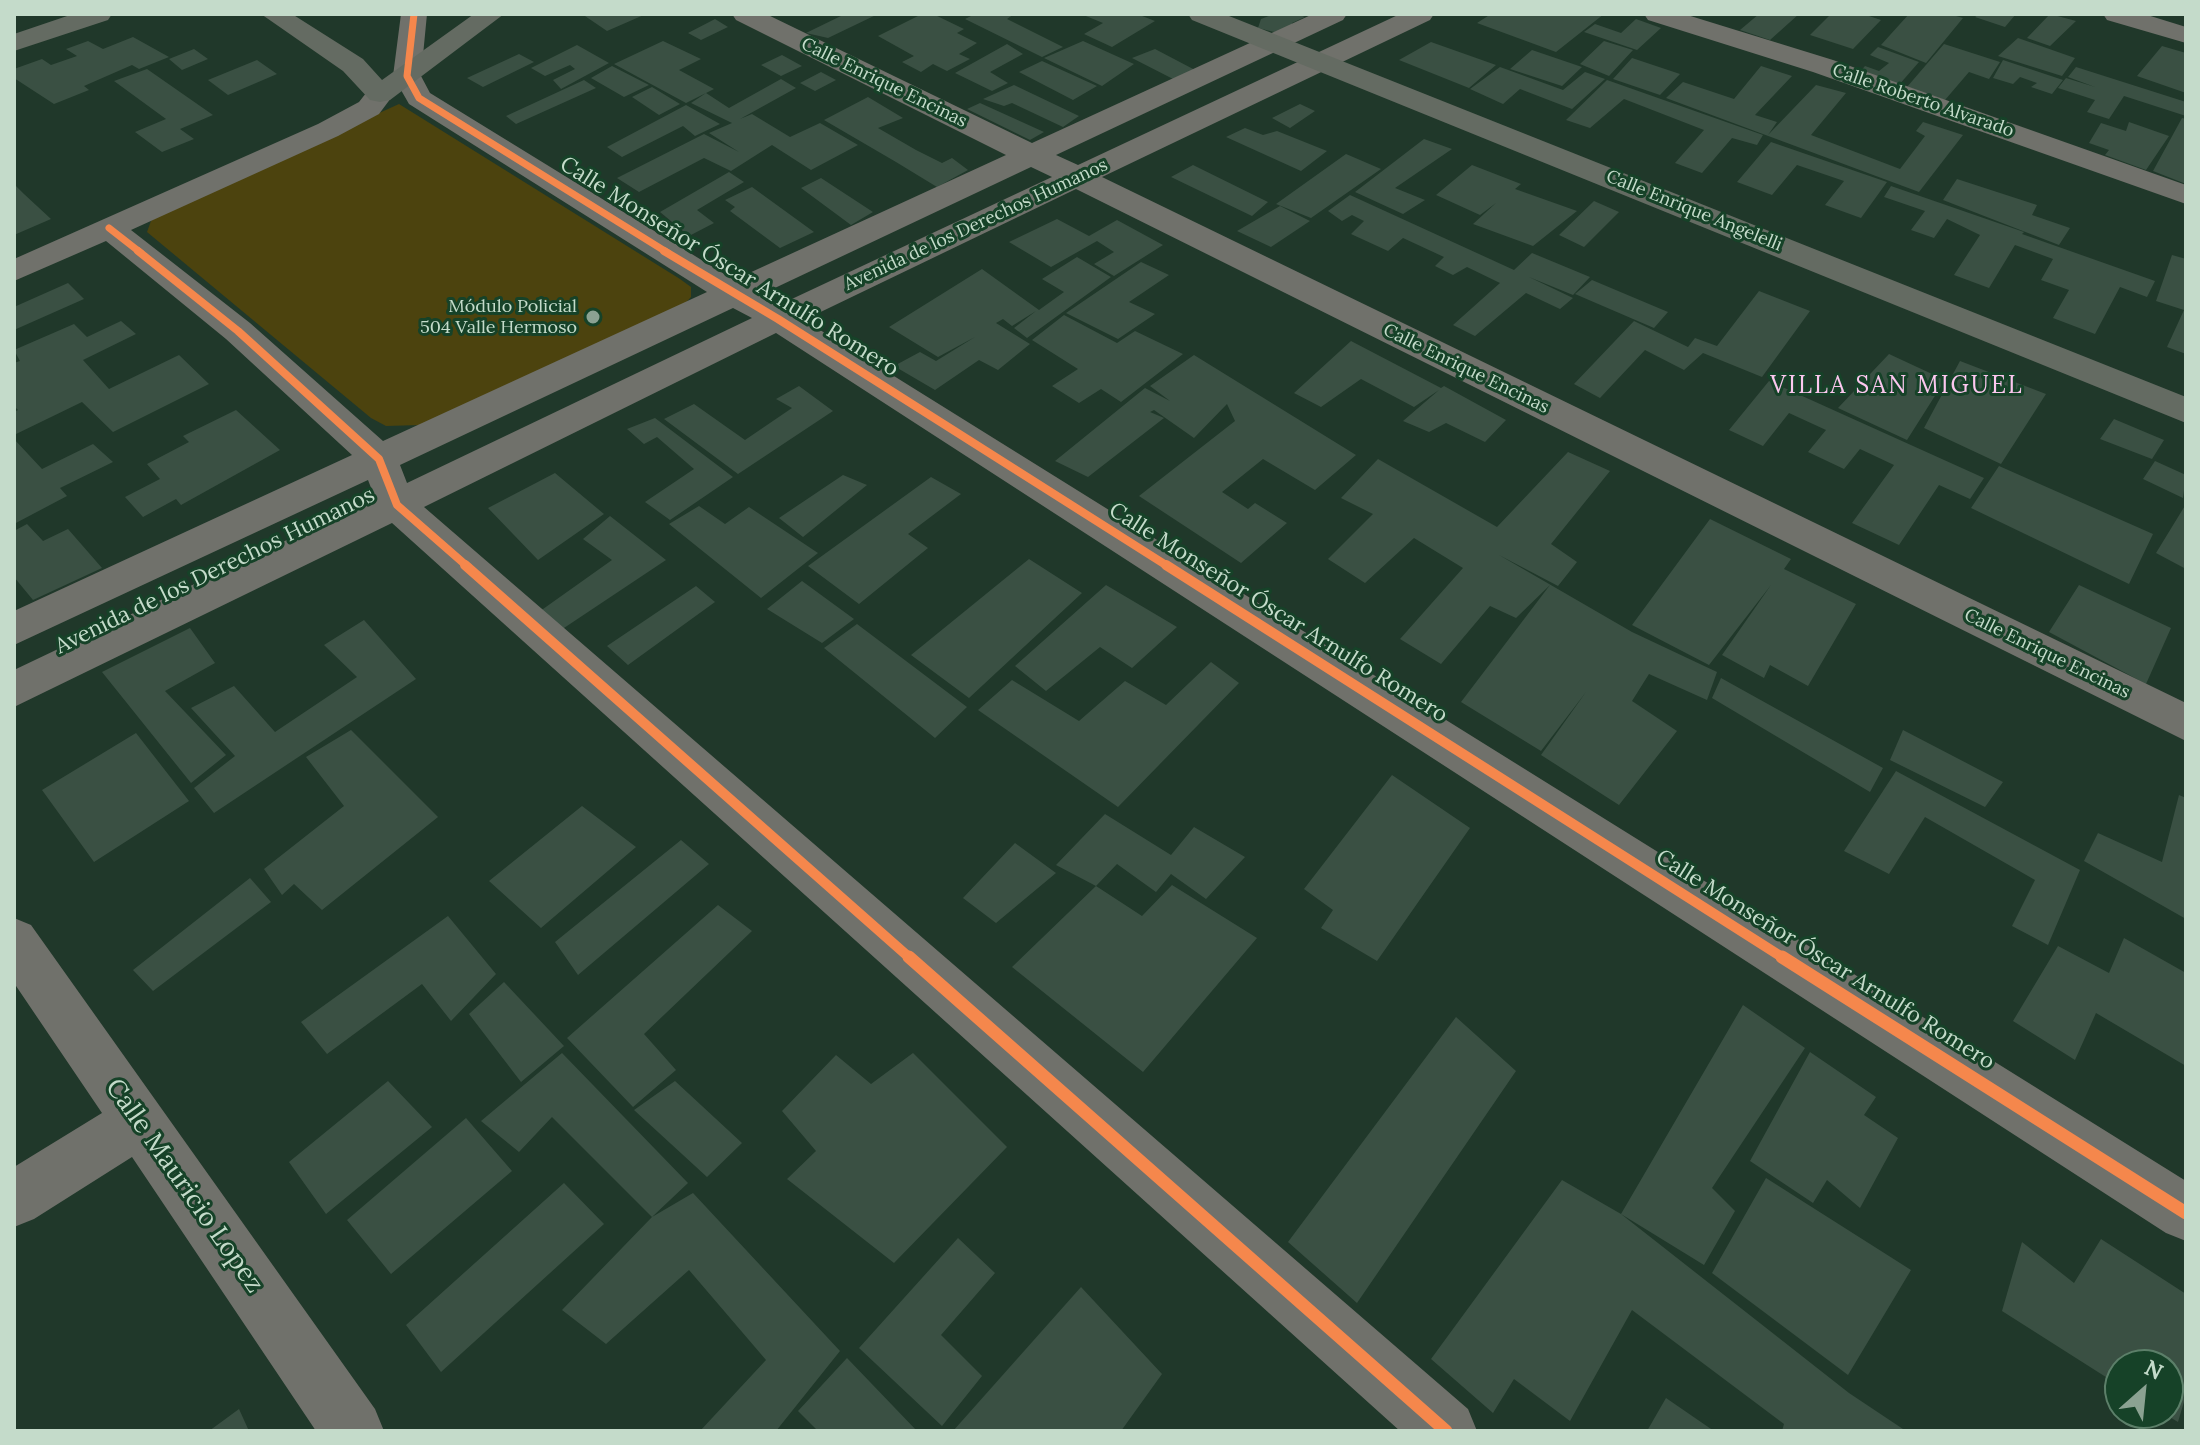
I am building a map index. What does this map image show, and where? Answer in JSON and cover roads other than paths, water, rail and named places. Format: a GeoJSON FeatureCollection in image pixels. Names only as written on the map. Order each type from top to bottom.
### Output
{"type":"FeatureCollection","features":[{"type":"Feature","properties":{"kind":"street"},"geometry":{"type":"LineString","coordinates":[[14,43],[99,14]]}},
{"type":"Feature","properties":{"kind":"street"},"geometry":{"type":"LineString","coordinates":[[274,14],[353,65],[380,94]]}},
{"type":"Feature","properties":{"kind":"street"},"geometry":{"type":"LineString","coordinates":[[407,76],[414,14]]}},
{"type":"Feature","properties":{"kind":"street"},"geometry":{"type":"LineString","coordinates":[[14,271],[328,130],[369,108],[380,94],[491,14]]}},
{"type":"Feature","properties":{"kind":"street","name":"Calle Enrique Encinas"},"geometry":{"type":"LineString","coordinates":[[745,14],[2186,723]]}},
{"type":"Feature","properties":{"kind":"street","name":"Calle Enrique Angelelli"},"geometry":{"type":"LineString","coordinates":[[1201,14],[2186,411]]}},
{"type":"Feature","properties":{"kind":"street","name":"Avenida de los Derechos Humanos"},"geometry":{"type":"LineString","coordinates":[[14,629],[1334,14]]}},
{"type":"Feature","properties":{"kind":"street","name":"Avenida de los Derechos Humanos"},"geometry":{"type":"LineString","coordinates":[[14,690],[778,319],[1421,14]]}},
{"type":"Feature","properties":{"kind":"street","name":"Calle Roberto Alvarado"},"geometry":{"type":"LineString","coordinates":[[1657,14],[1823,66],[2186,195]]}},
{"type":"Feature","properties":{"kind":"street"},"geometry":{"type":"LineString","coordinates":[[2116,14],[2186,35]]}},
{"type":"Feature","properties":{"kind":"street","name":"Calle Monseñor Óscar Arnulfo Romero"},"geometry":{"type":"LineString","coordinates":[[407,76],[419,98],[778,319],[2186,1213]]}},
{"type":"Feature","properties":{"kind":"street"},"geometry":{"type":"LineString","coordinates":[[109,228],[238,331],[379,459],[397,505],[1446,1431]]}},
{"type":"Feature","properties":{"kind":"street","name":"Calle Mauricio Lopez"},"geometry":{"type":"LineString","coordinates":[[14,941],[353,1431]]}},
{"type":"Feature","properties":{"kind":"street"},"geometry":{"type":"LineString","coordinates":[[14,1199],[140,1121]]}},
{"type":"Feature","properties":{"kind":"place","name":"Módulo Policial 504 Valle Hermoso"},"geometry":{"type":"Point","coordinates":[593,317]}},
{"type":"Feature","properties":{"kind":"district","name":"VILLA SAN MIGUEL"},"geometry":{"type":"Point","coordinates":[1897,386]}}]}
